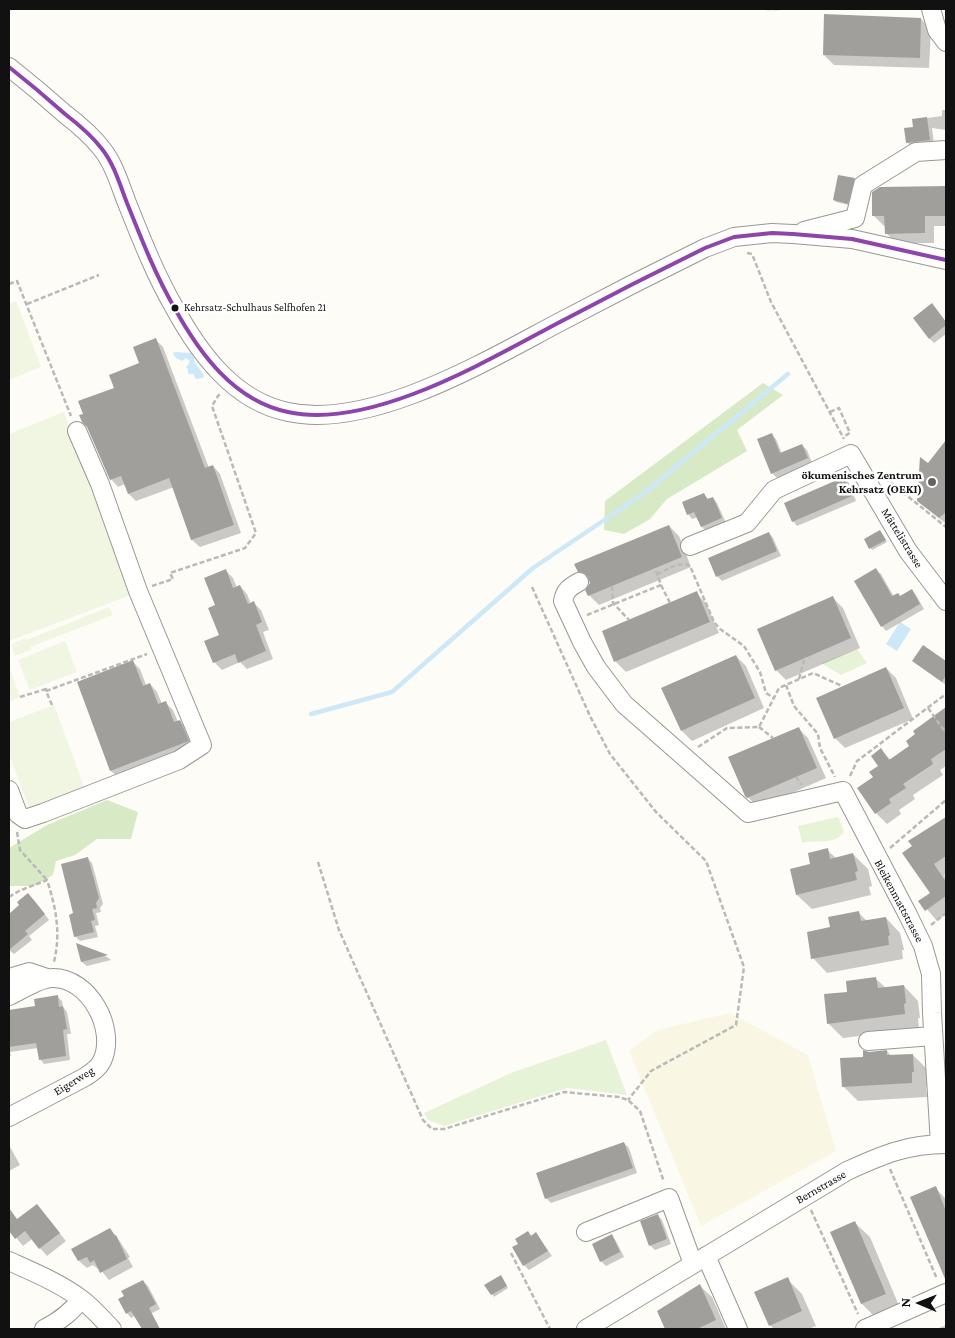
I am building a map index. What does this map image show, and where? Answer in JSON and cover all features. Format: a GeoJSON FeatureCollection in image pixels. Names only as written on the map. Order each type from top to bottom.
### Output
{"type":"FeatureCollection","features":[{"type":"Feature","properties":{"kind":"street"},"geometry":{"type":"LineString","coordinates":[[930,9],[937,30],[946,42]]}},
{"type":"Feature","properties":{"kind":"street"},"geometry":{"type":"LineString","coordinates":[[9,67],[102,148],[112,166],[142,240],[174,308],[210,363],[235,387],[264,405],[286,412],[306,415],[353,412],[387,403],[419,391],[483,362],[705,248],[734,237],[752,234],[794,234],[852,239],[946,260]]}},
{"type":"Feature","properties":{"kind":"street"},"geometry":{"type":"LineString","coordinates":[[794,234],[856,218],[863,185],[916,152],[946,150]]}},
{"type":"Feature","properties":{"kind":"street"},"geometry":{"type":"LineString","coordinates":[[9,790],[18,814],[25,819],[179,760],[202,745],[138,591],[100,484],[77,431]]}},
{"type":"Feature","properties":{"kind":"street"},"geometry":{"type":"LineString","coordinates":[[690,546],[747,523],[774,490],[851,454]]}},
{"type":"Feature","properties":{"kind":"street","name":"Mättelistrasse"},"geometry":{"type":"LineString","coordinates":[[851,454],[908,551],[946,600]]}},
{"type":"Feature","properties":{"kind":"street"},"geometry":{"type":"LineString","coordinates":[[579,582],[567,589],[563,601],[596,667],[624,704],[748,814],[843,791]]}},
{"type":"Feature","properties":{"kind":"street","name":"Bleikenmattstrasse"},"geometry":{"type":"LineString","coordinates":[[843,791],[877,859],[915,911],[939,1005],[934,1036],[943,1144]]}},
{"type":"Feature","properties":{"kind":"street","name":"Eigerweg"},"geometry":{"type":"LineString","coordinates":[[9,978],[29,972],[48,978],[66,980],[78,986],[91,1000],[100,1014],[105,1029],[106,1044],[101,1062],[95,1070],[9,1117]]}},
{"type":"Feature","properties":{"kind":"street"},"geometry":{"type":"LineString","coordinates":[[9,996],[48,978]]}},
{"type":"Feature","properties":{"kind":"street"},"geometry":{"type":"LineString","coordinates":[[868,1041],[934,1036]]}},
{"type":"Feature","properties":{"kind":"street","name":"Bernstrasse"},"geometry":{"type":"LineString","coordinates":[[586,1329],[848,1171],[884,1154],[914,1147],[943,1144]]}},
{"type":"Feature","properties":{"kind":"street"},"geometry":{"type":"LineString","coordinates":[[586,1232],[669,1198],[699,1260],[724,1298],[738,1329]]}},
{"type":"Feature","properties":{"kind":"street"},"geometry":{"type":"LineString","coordinates":[[9,1260],[81,1298],[112,1329]]}},
{"type":"Feature","properties":{"kind":"street"},"geometry":{"type":"LineString","coordinates":[[863,1325],[945,1294]]}},
{"type":"Feature","properties":{"kind":"street"},"geometry":{"type":"LineString","coordinates":[[44,1329],[64,1318],[81,1298]]}},
{"type":"Feature","properties":{"kind":"street"},"geometry":{"type":"LineString","coordinates":[[724,1298],[736,1299],[750,1329]]}},
{"type":"Feature","properties":{"kind":"path"},"geometry":{"type":"LineString","coordinates":[[766,9],[779,9]]}},
{"type":"Feature","properties":{"kind":"path"},"geometry":{"type":"LineString","coordinates":[[752,254],[771,302],[851,454]]}},
{"type":"Feature","properties":{"kind":"path"},"geometry":{"type":"LineString","coordinates":[[27,304],[99,274]]}},
{"type":"Feature","properties":{"kind":"path"},"geometry":{"type":"LineString","coordinates":[[9,284],[17,282],[77,431]]}},
{"type":"Feature","properties":{"kind":"path"},"geometry":{"type":"LineString","coordinates":[[138,591],[173,579],[170,573],[245,548],[256,533],[212,406],[218,396],[235,387]]}},
{"type":"Feature","properties":{"kind":"path"},"geometry":{"type":"LineString","coordinates":[[830,412],[839,408],[850,433],[843,437]]}},
{"type":"Feature","properties":{"kind":"path"},"geometry":{"type":"LineString","coordinates":[[880,474],[946,527]]}},
{"type":"Feature","properties":{"kind":"path"},"geometry":{"type":"LineString","coordinates":[[657,574],[681,564],[686,563],[690,566],[714,622],[720,629],[744,646],[760,672],[766,693],[774,698]]}},
{"type":"Feature","properties":{"kind":"path"},"geometry":{"type":"LineString","coordinates":[[655,568],[670,603]]}},
{"type":"Feature","properties":{"kind":"path"},"geometry":{"type":"LineString","coordinates":[[572,621],[662,585]]}},
{"type":"Feature","properties":{"kind":"path"},"geometry":{"type":"LineString","coordinates":[[612,586],[613,604],[629,620]]}},
{"type":"Feature","properties":{"kind":"path"},"geometry":{"type":"LineString","coordinates":[[532,587],[590,716],[610,754],[656,812],[706,862],[744,967],[736,1025],[651,1071],[628,1100]]}},
{"type":"Feature","properties":{"kind":"path"},"geometry":{"type":"LineString","coordinates":[[20,697],[46,689],[46,691],[162,648]]}},
{"type":"Feature","properties":{"kind":"path"},"geometry":{"type":"LineString","coordinates":[[800,679],[805,658]]}},
{"type":"Feature","properties":{"kind":"path"},"geometry":{"type":"LineString","coordinates":[[759,727],[779,688],[813,673],[842,686]]}},
{"type":"Feature","properties":{"kind":"path"},"geometry":{"type":"LineString","coordinates":[[786,685],[794,706],[818,734],[820,748],[843,791]]}},
{"type":"Feature","properties":{"kind":"path"},"geometry":{"type":"LineString","coordinates":[[46,691],[52,705]]}},
{"type":"Feature","properties":{"kind":"path"},"geometry":{"type":"LineString","coordinates":[[843,791],[857,761],[946,694]]}},
{"type":"Feature","properties":{"kind":"path"},"geometry":{"type":"LineString","coordinates":[[928,708],[946,733]]}},
{"type":"Feature","properties":{"kind":"path"},"geometry":{"type":"LineString","coordinates":[[684,757],[727,728],[759,727],[773,738]]}},
{"type":"Feature","properties":{"kind":"path"},"geometry":{"type":"LineString","coordinates":[[877,859],[946,800]]}},
{"type":"Feature","properties":{"kind":"path"},"geometry":{"type":"LineString","coordinates":[[25,819],[17,832],[20,850],[47,880],[58,925],[56,951],[48,978]]}},
{"type":"Feature","properties":{"kind":"path"},"geometry":{"type":"LineString","coordinates":[[318,862],[339,930],[423,1120],[432,1130],[444,1129],[564,1092],[628,1100],[640,1111],[669,1198]]}},
{"type":"Feature","properties":{"kind":"path"},"geometry":{"type":"LineString","coordinates":[[9,897],[47,880]]}},
{"type":"Feature","properties":{"kind":"path"},"geometry":{"type":"LineString","coordinates":[[884,1154],[945,1294]]}},
{"type":"Feature","properties":{"kind":"path"},"geometry":{"type":"LineString","coordinates":[[805,1196],[863,1325]]}},
{"type":"Feature","properties":{"kind":"path"},"geometry":{"type":"LineString","coordinates":[[511,1253],[550,1329]]}},
{"type":"Feature","properties":{"kind":"shaded area"},"geometry":{"type":"Polygon","coordinates":[[[730,1013],[808,1055],[836,1151],[701,1226],[629,1051],[657,1030],[730,1013]]]}},
{"type":"Feature","properties":{"kind":"green space"},"geometry":{"type":"Polygon","coordinates":[[[16,301],[41,367],[9,380],[9,304],[16,301]]]}},
{"type":"Feature","properties":{"kind":"green space"},"geometry":{"type":"Polygon","coordinates":[[[763,383],[783,395],[737,430],[747,451],[667,499],[650,519],[624,534],[604,530],[605,501],[763,383]]]}},
{"type":"Feature","properties":{"kind":"green space"},"geometry":{"type":"Polygon","coordinates":[[[64,412],[133,594],[9,641],[9,434],[64,412]]]}},
{"type":"Feature","properties":{"kind":"green space"},"geometry":{"type":"Polygon","coordinates":[[[109,607],[113,615],[30,647],[31,650],[15,656],[11,644],[26,638],[27,640],[109,607]]]}},
{"type":"Feature","properties":{"kind":"green space"},"geometry":{"type":"Polygon","coordinates":[[[65,641],[77,672],[30,690],[18,660],[65,641]]]}},
{"type":"Feature","properties":{"kind":"green space"},"geometry":{"type":"Polygon","coordinates":[[[857,649],[867,663],[841,675],[821,663],[857,649]]]}},
{"type":"Feature","properties":{"kind":"green space"},"geometry":{"type":"Polygon","coordinates":[[[9,666],[20,697],[10,701],[9,698],[9,666]]]}},
{"type":"Feature","properties":{"kind":"green space"},"geometry":{"type":"Polygon","coordinates":[[[54,705],[85,790],[30,810],[9,754],[9,722],[54,705]]]}},
{"type":"Feature","properties":{"kind":"green space"},"geometry":{"type":"Polygon","coordinates":[[[107,800],[138,812],[131,839],[97,839],[75,855],[56,861],[53,875],[34,886],[9,886],[9,848],[47,825],[107,800]]]}},
{"type":"Feature","properties":{"kind":"green space"},"geometry":{"type":"Polygon","coordinates":[[[838,817],[844,831],[841,836],[831,840],[802,843],[798,826],[838,817]]]}},
{"type":"Feature","properties":{"kind":"green space"},"geometry":{"type":"Polygon","coordinates":[[[606,1040],[627,1095],[567,1088],[444,1126],[428,1120],[424,1113],[511,1073],[606,1040]]]}},
{"type":"Feature","properties":{"kind":"water"},"geometry":{"type":"Polygon","coordinates":[[[174,352],[191,353],[195,363],[204,375],[203,378],[196,379],[193,374],[188,374],[188,369],[186,368],[190,361],[186,358],[182,361],[176,358],[173,354],[174,352]]]}},
{"type":"Feature","properties":{"kind":"water"},"geometry":{"type":"Polygon","coordinates":[[[900,622],[911,629],[897,651],[886,644],[900,622]]]}},
{"type":"Feature","properties":{"kind":"building"},"geometry":{"type":"Polygon","coordinates":[[[824,14],[921,18],[920,58],[823,55],[824,14]]]}},
{"type":"Feature","properties":{"kind":"building"},"geometry":{"type":"Polygon","coordinates":[[[927,117],[930,140],[906,143],[904,128],[913,127],[912,119],[927,117]]]}},
{"type":"Feature","properties":{"kind":"building"},"geometry":{"type":"Polygon","coordinates":[[[838,175],[855,178],[848,204],[833,200],[838,175]]]}},
{"type":"Feature","properties":{"kind":"building"},"geometry":{"type":"Polygon","coordinates":[[[946,186],[946,216],[925,216],[925,233],[885,234],[884,216],[872,216],[872,192],[880,187],[946,186]]]}},
{"type":"Feature","properties":{"kind":"building"},"geometry":{"type":"Polygon","coordinates":[[[932,303],[946,322],[946,325],[929,339],[913,318],[932,303]]]}},
{"type":"Feature","properties":{"kind":"building"},"geometry":{"type":"Polygon","coordinates":[[[156,338],[205,468],[213,465],[234,525],[191,540],[169,478],[128,494],[121,476],[110,480],[87,427],[79,415],[83,414],[78,401],[114,388],[109,375],[139,363],[133,347],[156,338]]]}},
{"type":"Feature","properties":{"kind":"building"},"geometry":{"type":"Polygon","coordinates":[[[772,433],[780,453],[802,444],[808,458],[771,474],[757,439],[772,433]]]}},
{"type":"Feature","properties":{"kind":"building","name":"ökumenisches Zentrum Kehrsatz (OEKI)"},"geometry":{"type":"Polygon","coordinates":[[[946,440],[946,512],[939,518],[917,501],[920,457],[928,463],[946,440]]]}},
{"type":"Feature","properties":{"kind":"building"},"geometry":{"type":"Polygon","coordinates":[[[844,477],[852,496],[792,522],[784,503],[844,477]]]}},
{"type":"Feature","properties":{"kind":"building"},"geometry":{"type":"Polygon","coordinates":[[[704,493],[707,499],[713,497],[722,518],[701,527],[694,512],[687,515],[682,502],[704,493]]]}},
{"type":"Feature","properties":{"kind":"building"},"geometry":{"type":"Polygon","coordinates":[[[669,525],[682,557],[588,596],[585,590],[590,583],[588,577],[584,573],[578,572],[574,564],[669,525]]]}},
{"type":"Feature","properties":{"kind":"building"},"geometry":{"type":"Polygon","coordinates":[[[880,530],[886,540],[869,549],[864,539],[880,530]]]}},
{"type":"Feature","properties":{"kind":"building"},"geometry":{"type":"Polygon","coordinates":[[[769,532],[777,551],[716,577],[708,558],[769,532]]]}},
{"type":"Feature","properties":{"kind":"building"},"geometry":{"type":"Polygon","coordinates":[[[876,568],[892,596],[898,593],[900,596],[912,589],[920,604],[881,627],[854,581],[876,568]]]}},
{"type":"Feature","properties":{"kind":"building"},"geometry":{"type":"Polygon","coordinates":[[[226,569],[233,588],[240,585],[248,604],[254,601],[262,622],[256,625],[266,651],[238,663],[235,654],[213,663],[204,641],[219,635],[208,608],[215,605],[204,578],[226,569]]]}},
{"type":"Feature","properties":{"kind":"building"},"geometry":{"type":"Polygon","coordinates":[[[697,591],[710,622],[614,662],[602,631],[697,591]]]}},
{"type":"Feature","properties":{"kind":"building"},"geometry":{"type":"Polygon","coordinates":[[[833,596],[851,638],[775,671],[757,629],[833,596]]]}},
{"type":"Feature","properties":{"kind":"building"},"geometry":{"type":"Polygon","coordinates":[[[923,645],[946,661],[946,675],[942,682],[912,661],[923,645]]]}},
{"type":"Feature","properties":{"kind":"building"},"geometry":{"type":"Polygon","coordinates":[[[736,655],[755,698],[681,731],[661,688],[736,655]]]}},
{"type":"Feature","properties":{"kind":"building"},"geometry":{"type":"Polygon","coordinates":[[[133,660],[143,686],[150,683],[158,704],[166,701],[174,722],[180,720],[189,741],[110,771],[77,682],[133,660]]]}},
{"type":"Feature","properties":{"kind":"building"},"geometry":{"type":"Polygon","coordinates":[[[886,667],[904,708],[834,739],[816,698],[886,667]]]}},
{"type":"Feature","properties":{"kind":"building"},"geometry":{"type":"Polygon","coordinates":[[[946,707],[946,749],[931,759],[933,764],[903,784],[906,788],[889,799],[891,803],[875,814],[857,788],[873,777],[869,772],[878,766],[871,756],[881,748],[889,760],[909,746],[906,741],[915,734],[913,731],[946,707]]]}},
{"type":"Feature","properties":{"kind":"building"},"geometry":{"type":"Polygon","coordinates":[[[799,727],[817,768],[747,798],[728,757],[799,727]]]}},
{"type":"Feature","properties":{"kind":"building"},"geometry":{"type":"Polygon","coordinates":[[[946,817],[946,856],[934,864],[946,882],[946,896],[925,911],[918,901],[930,893],[902,853],[912,846],[908,841],[946,817]]]}},
{"type":"Feature","properties":{"kind":"building"},"geometry":{"type":"Polygon","coordinates":[[[828,848],[830,859],[853,853],[858,871],[855,872],[857,880],[796,895],[790,869],[810,864],[808,853],[828,848]]]}},
{"type":"Feature","properties":{"kind":"building"},"geometry":{"type":"Polygon","coordinates":[[[88,857],[99,898],[96,903],[97,908],[92,909],[95,920],[91,921],[94,932],[74,937],[69,915],[73,913],[61,864],[88,857]]]}},
{"type":"Feature","properties":{"kind":"building"},"geometry":{"type":"Polygon","coordinates":[[[28,893],[45,914],[25,931],[28,934],[9,950],[9,914],[19,905],[17,902],[28,893]]]}},
{"type":"Feature","properties":{"kind":"building"},"geometry":{"type":"Polygon","coordinates":[[[859,911],[861,921],[886,917],[890,935],[888,936],[889,945],[811,959],[807,932],[830,927],[828,917],[859,911]]]}},
{"type":"Feature","properties":{"kind":"building"},"geometry":{"type":"Polygon","coordinates":[[[76,943],[108,955],[81,962],[76,943]]]}},
{"type":"Feature","properties":{"kind":"building"},"geometry":{"type":"Polygon","coordinates":[[[876,977],[878,988],[904,985],[905,1014],[827,1024],[824,994],[847,992],[846,981],[876,977]]]}},
{"type":"Feature","properties":{"kind":"building"},"geometry":{"type":"Polygon","coordinates":[[[58,995],[59,1007],[63,1006],[67,1029],[63,1030],[66,1056],[39,1060],[36,1043],[9,1047],[9,1010],[35,1006],[34,999],[58,995]]]}},
{"type":"Feature","properties":{"kind":"building"},"geometry":{"type":"Polygon","coordinates":[[[863,1050],[869,1052],[887,1050],[887,1055],[913,1054],[914,1072],[912,1072],[912,1083],[842,1087],[840,1058],[863,1057],[863,1050]]]}},
{"type":"Feature","properties":{"kind":"building"},"geometry":{"type":"Polygon","coordinates":[[[624,1142],[633,1168],[545,1199],[536,1173],[624,1142]]]}},
{"type":"Feature","properties":{"kind":"building"},"geometry":{"type":"Polygon","coordinates":[[[936,1186],[946,1211],[946,1281],[910,1197],[936,1186]]]}},
{"type":"Feature","properties":{"kind":"building"},"geometry":{"type":"Polygon","coordinates":[[[37,1204],[60,1233],[39,1249],[25,1231],[15,1239],[9,1231],[9,1208],[17,1219],[37,1204]]]}},
{"type":"Feature","properties":{"kind":"building"},"geometry":{"type":"Polygon","coordinates":[[[658,1214],[667,1239],[649,1246],[640,1221],[658,1214]]]}},
{"type":"Feature","properties":{"kind":"building"},"geometry":{"type":"Polygon","coordinates":[[[855,1221],[886,1294],[861,1304],[830,1232],[855,1221]]]}},
{"type":"Feature","properties":{"kind":"building"},"geometry":{"type":"Polygon","coordinates":[[[110,1228],[116,1235],[127,1259],[100,1273],[94,1260],[90,1263],[87,1257],[78,1261],[71,1249],[110,1228]]]}},
{"type":"Feature","properties":{"kind":"building"},"geometry":{"type":"Polygon","coordinates":[[[528,1231],[531,1236],[536,1232],[548,1251],[523,1266],[512,1247],[518,1244],[515,1239],[528,1231]]]}},
{"type":"Feature","properties":{"kind":"building"},"geometry":{"type":"Polygon","coordinates":[[[612,1234],[620,1252],[600,1262],[592,1244],[612,1234]]]}},
{"type":"Feature","properties":{"kind":"building"},"geometry":{"type":"Polygon","coordinates":[[[501,1275],[507,1286],[491,1295],[484,1285],[501,1275]]]}},
{"type":"Feature","properties":{"kind":"building"},"geometry":{"type":"Polygon","coordinates":[[[788,1277],[802,1311],[769,1326],[754,1292],[788,1277]]]}},
{"type":"Feature","properties":{"kind":"building"},"geometry":{"type":"Polygon","coordinates":[[[143,1280],[156,1304],[149,1308],[160,1329],[142,1329],[131,1311],[126,1314],[118,1299],[124,1296],[121,1291],[143,1280]]]}},
{"type":"Feature","properties":{"kind":"building"},"geometry":{"type":"Polygon","coordinates":[[[700,1284],[716,1320],[697,1329],[665,1329],[657,1311],[700,1284]]]}},
{"type":"Feature","properties":{"kind":"waterway"},"geometry":{"type":"LineString","coordinates":[[311,714],[392,692],[533,568],[643,494],[788,374]]}},
{"type":"Feature","properties":{"kind":"transit line"},"geometry":{"type":"LineString","coordinates":[[9,67],[85,130],[106,155],[161,282],[184,324],[207,358],[220,373],[251,397],[269,406],[288,412],[320,415],[355,411],[391,402],[427,388],[463,373],[705,248],[734,237],[772,233],[852,239],[946,260]]}},
{"type":"Feature","properties":{"kind":"place","name":"Kehrsatz-Schulhaus Selfhofen 21"},"geometry":{"type":"Point","coordinates":[175,308]}},
{"type":"Feature","properties":{"kind":"place","name":"ökumenisches Zentrum Kehrsatz (OEKI)"},"geometry":{"type":"Point","coordinates":[932,482]}}]}
